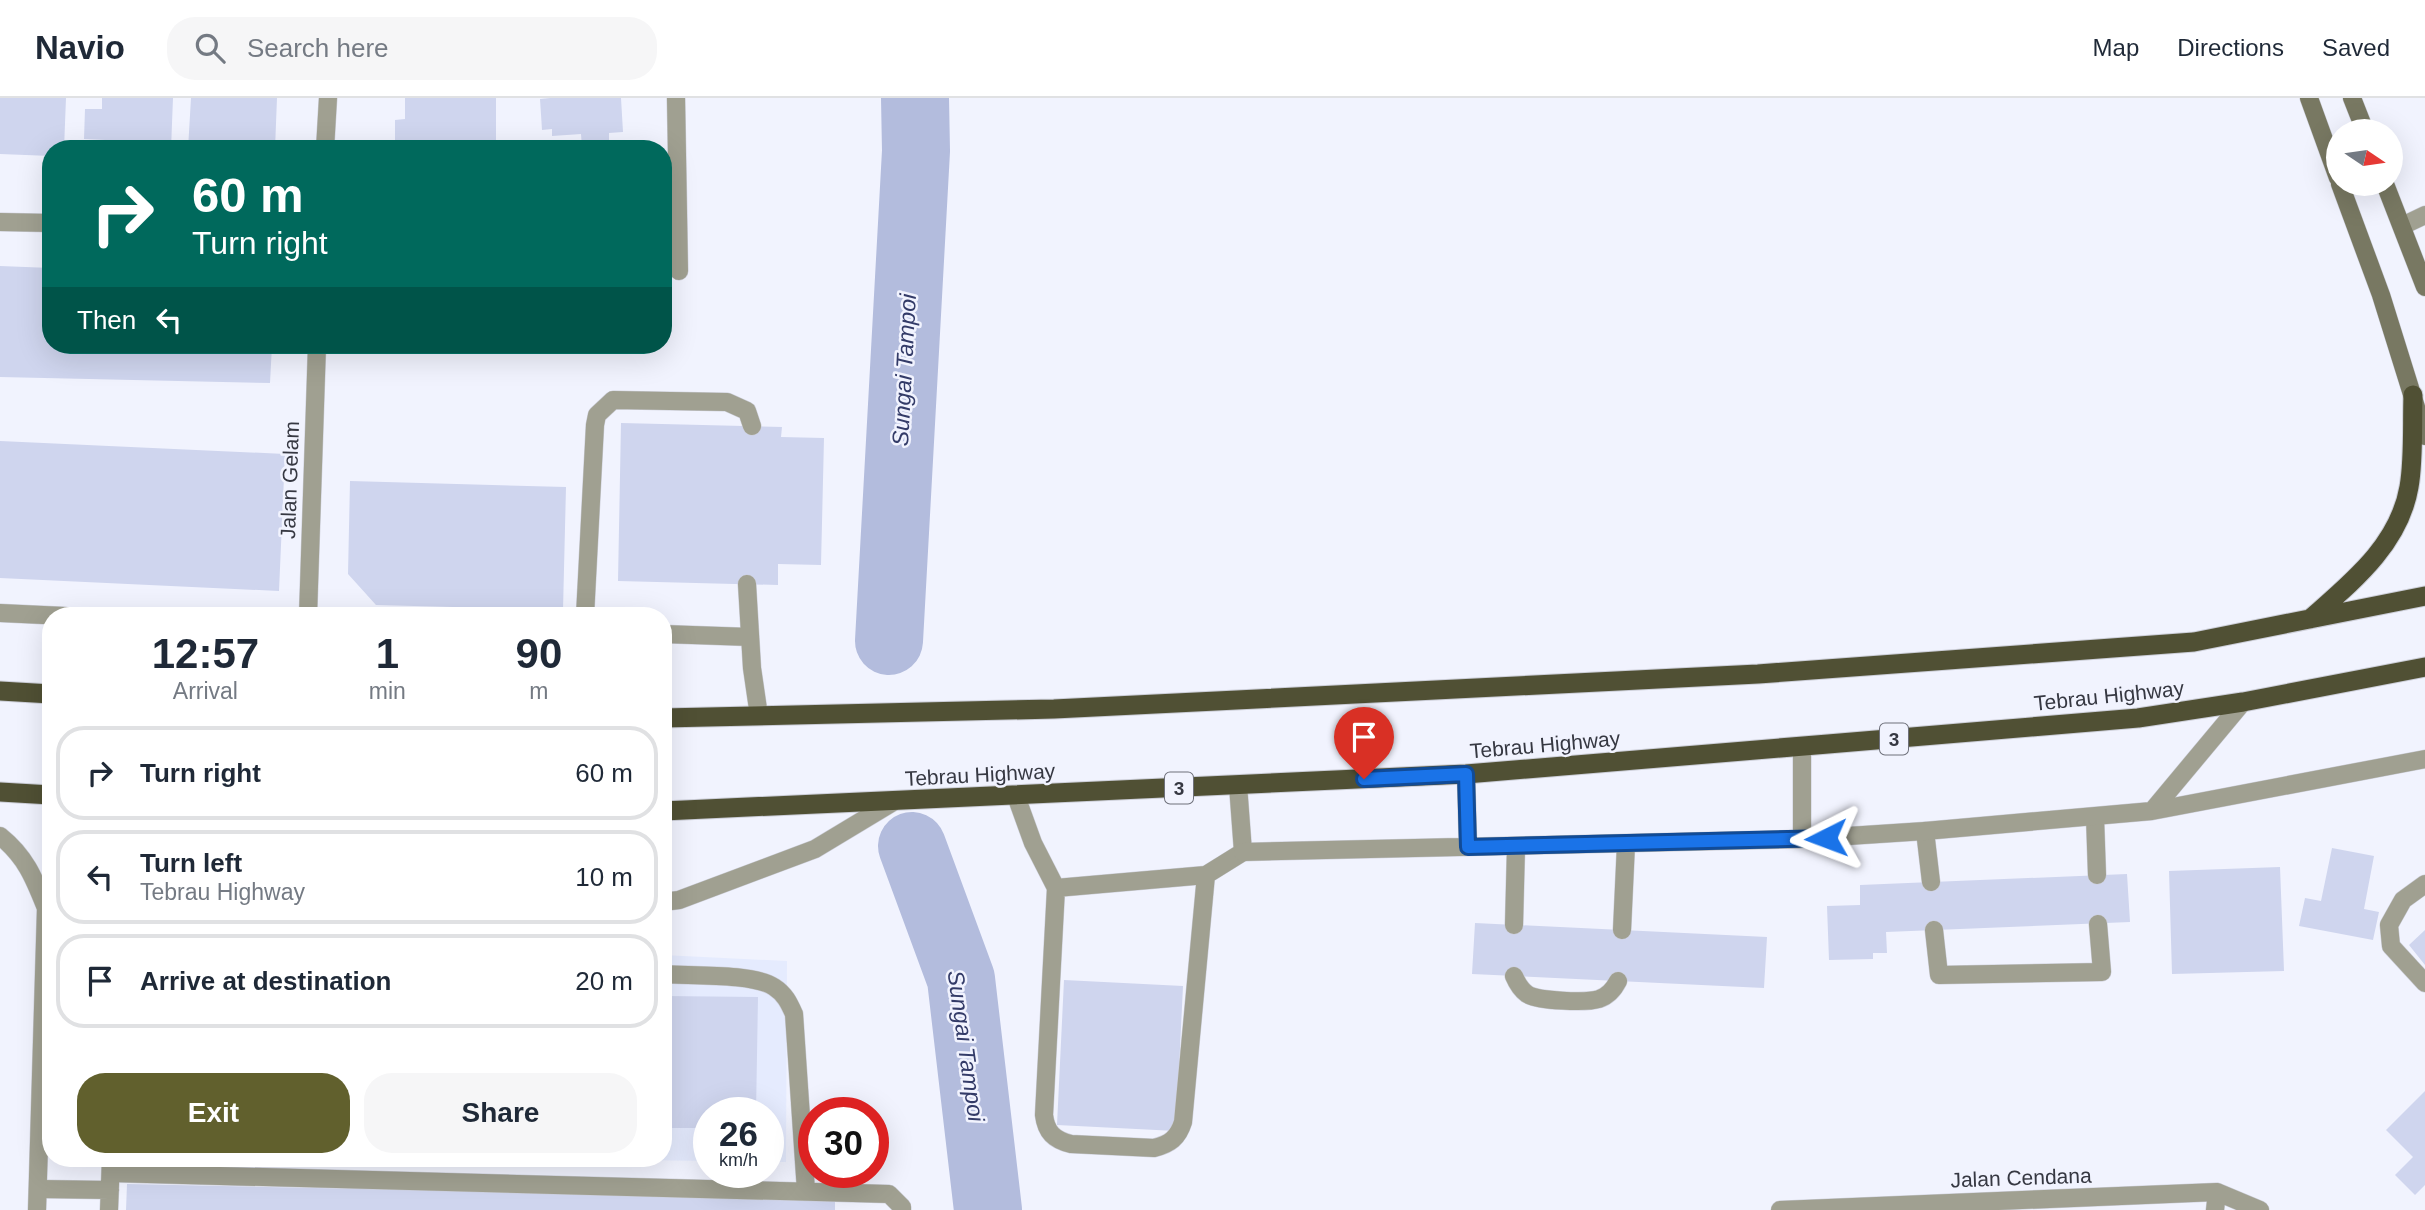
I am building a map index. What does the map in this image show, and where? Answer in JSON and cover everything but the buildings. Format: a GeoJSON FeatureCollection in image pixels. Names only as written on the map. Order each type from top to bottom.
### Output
{"type":"FeatureCollection","features":[{"type":"Feature","properties":{"kind":"highway"},"geometry":{"type":"LineString","coordinates":[[2309,620],[2355,579],[2386,545],[2400,516],[2409,487],[2413,395]]}},
{"type":"Feature","properties":{"kind":"highway"},"geometry":{"type":"LineString","coordinates":[[672,718],[1054,709],[1758,674],[2194,642],[2425,596]]}},
{"type":"Feature","properties":{"kind":"highway","name":"Tebrau Highway"},"geometry":{"type":"LineString","coordinates":[[672,811],[1466,774],[2138,718],[2243,702],[2425,667]]}},
{"type":"Feature","properties":{"kind":"highway"},"geometry":{"type":"LineString","coordinates":[[0,691],[42,693]]}},
{"type":"Feature","properties":{"kind":"highway"},"geometry":{"type":"LineString","coordinates":[[0,792],[42,796]]}},
{"type":"Feature","properties":{"kind":"main road"},"geometry":{"type":"LineString","coordinates":[[2309,98],[2326,145]]}},
{"type":"Feature","properties":{"kind":"main road"},"geometry":{"type":"LineString","coordinates":[[2352,98],[2360,119]]}},
{"type":"Feature","properties":{"kind":"main road"},"geometry":{"type":"LineString","coordinates":[[2344,196],[2381,295],[2425,436]]}},
{"type":"Feature","properties":{"kind":"main road"},"geometry":{"type":"LineString","coordinates":[[2390,196],[2425,288]]}},
{"type":"Feature","properties":{"kind":"street"},"geometry":{"type":"LineString","coordinates":[[326,140],[328,98]]}},
{"type":"Feature","properties":{"kind":"street"},"geometry":{"type":"LineString","coordinates":[[676,98],[679,271]]}},
{"type":"Feature","properties":{"kind":"street"},"geometry":{"type":"LineString","coordinates":[[2402,226],[2425,215]]}},
{"type":"Feature","properties":{"kind":"street"},"geometry":{"type":"LineString","coordinates":[[0,222],[42,223]]}},
{"type":"Feature","properties":{"kind":"street","name":"Jalan Gelam"},"geometry":{"type":"LineString","coordinates":[[308,607],[317,354]]}},
{"type":"Feature","properties":{"kind":"street"},"geometry":{"type":"LineString","coordinates":[[585,607],[597,415],[613,400],[727,402],[747,411],[752,426]]}},
{"type":"Feature","properties":{"kind":"street"},"geometry":{"type":"LineString","coordinates":[[747,584],[759,716]]}},
{"type":"Feature","properties":{"kind":"street"},"geometry":{"type":"LineString","coordinates":[[0,613],[42,615]]}},
{"type":"Feature","properties":{"kind":"street"},"geometry":{"type":"LineString","coordinates":[[672,635],[750,637]]}},
{"type":"Feature","properties":{"kind":"street"},"geometry":{"type":"LineString","coordinates":[[2152,811],[2243,702]]}},
{"type":"Feature","properties":{"kind":"street"},"geometry":{"type":"LineString","coordinates":[[1802,746],[1802,839]]}},
{"type":"Feature","properties":{"kind":"street"},"geometry":{"type":"LineString","coordinates":[[1056,888],[1206,876],[1243,852],[1802,839],[2095,817],[2152,811],[2425,759]]}},
{"type":"Feature","properties":{"kind":"street"},"geometry":{"type":"LineString","coordinates":[[1466,774],[1468,847]]}},
{"type":"Feature","properties":{"kind":"street"},"geometry":{"type":"LineString","coordinates":[[1238,785],[1243,852]]}},
{"type":"Feature","properties":{"kind":"street"},"geometry":{"type":"LineString","coordinates":[[1016,796],[1033,843],[1056,888],[1044,1115],[1052,1136],[1071,1144],[1154,1147],[1164,1146],[1180,1132],[1206,876]]}},
{"type":"Feature","properties":{"kind":"street"},"geometry":{"type":"LineString","coordinates":[[672,901],[814,849],[893,802]]}},
{"type":"Feature","properties":{"kind":"street"},"geometry":{"type":"LineString","coordinates":[[2095,817],[2097,875]]}},
{"type":"Feature","properties":{"kind":"street"},"geometry":{"type":"LineString","coordinates":[[1925,831],[1931,882]]}},
{"type":"Feature","properties":{"kind":"street"},"geometry":{"type":"LineString","coordinates":[[0,836],[29,867],[42,893]]}},
{"type":"Feature","properties":{"kind":"street"},"geometry":{"type":"LineString","coordinates":[[1622,930],[1626,844]]}},
{"type":"Feature","properties":{"kind":"street"},"geometry":{"type":"LineString","coordinates":[[1514,925],[1516,847]]}},
{"type":"Feature","properties":{"kind":"street"},"geometry":{"type":"LineString","coordinates":[[2425,884],[2403,900],[2389,925],[2391,946],[2425,983]]}},
{"type":"Feature","properties":{"kind":"street"},"geometry":{"type":"LineString","coordinates":[[1934,930],[1939,975],[2102,972],[2098,924]]}},
{"type":"Feature","properties":{"kind":"street"},"geometry":{"type":"LineString","coordinates":[[672,974],[755,979],[773,986],[788,999],[794,1014],[806,1191]]}},
{"type":"Feature","properties":{"kind":"street"},"geometry":{"type":"LineString","coordinates":[[1514,976],[1521,989],[1529,996],[1589,1001],[1610,994],[1618,981]]}},
{"type":"Feature","properties":{"kind":"street"},"geometry":{"type":"LineString","coordinates":[[37,1210],[42,1158]]}},
{"type":"Feature","properties":{"kind":"street"},"geometry":{"type":"LineString","coordinates":[[38,1189],[111,1174],[889,1194],[902,1206],[902,1210]]}},
{"type":"Feature","properties":{"kind":"street"},"geometry":{"type":"LineString","coordinates":[[109,1210],[111,1174]]}},
{"type":"Feature","properties":{"kind":"street","name":"Jalan Cendana"},"geometry":{"type":"LineString","coordinates":[[1780,1210],[2216,1201],[2260,1210]]}},
{"type":"Feature","properties":{"kind":"shaded area"},"geometry":{"type":"Polygon","coordinates":[[[672,955],[787,961],[786,1162],[784,1097],[693,1097],[693,1161],[672,1161],[672,955]]]}},
{"type":"Feature","properties":{"kind":"waterway","name":"Sungai Tampoi"},"geometry":{"type":"LineString","coordinates":[[889,641],[916,151],[915,98]]}},
{"type":"Feature","properties":{"kind":"waterway","name":"Sungai Tampoi"},"geometry":{"type":"LineString","coordinates":[[912,846],[961,979],[988,1210]]}},
{"type":"Feature","properties":{"kind":"route"},"geometry":{"type":"LineString","coordinates":[[1364,779],[1466,774],[1468,847],[1826,838]]}}]}
